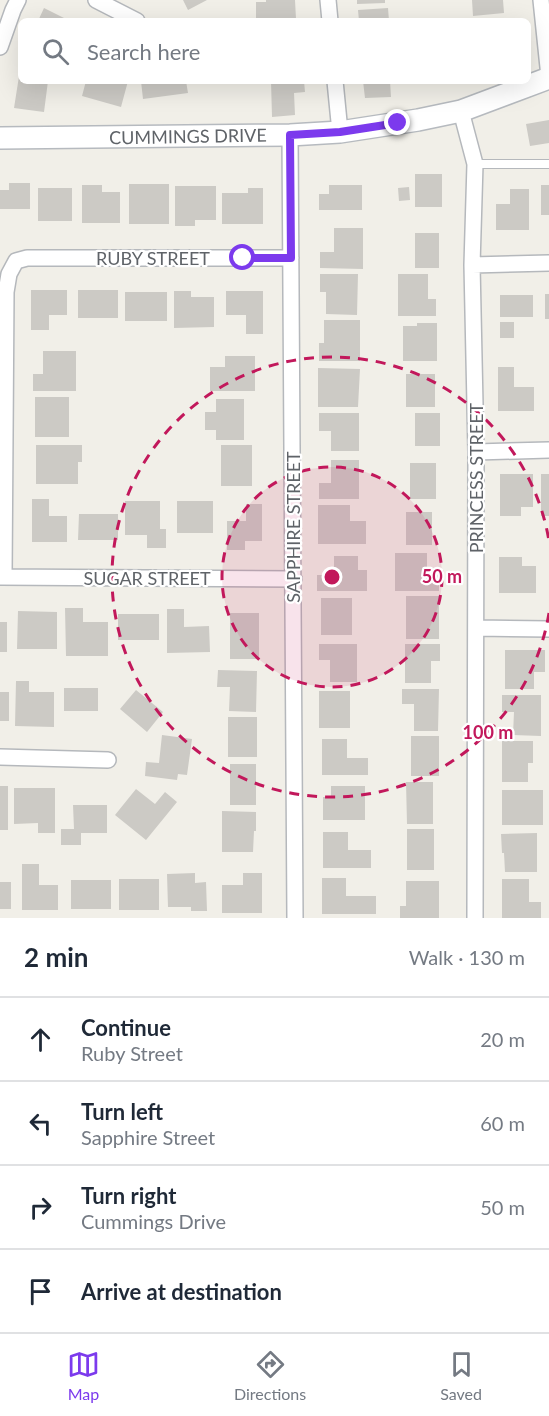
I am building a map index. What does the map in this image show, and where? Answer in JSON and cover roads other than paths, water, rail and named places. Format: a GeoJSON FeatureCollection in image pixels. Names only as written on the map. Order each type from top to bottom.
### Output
{"type":"FeatureCollection","features":[{"type":"Feature","properties":{"kind":"street"},"geometry":{"type":"LineString","coordinates":[[0,47],[18,0]]}},
{"type":"Feature","properties":{"kind":"street"},"geometry":{"type":"LineString","coordinates":[[96,0],[130,18]]}},
{"type":"Feature","properties":{"kind":"street"},"geometry":{"type":"LineString","coordinates":[[328,0],[330,18]]}},
{"type":"Feature","properties":{"kind":"street"},"geometry":{"type":"LineString","coordinates":[[541,0],[549,78]]}},
{"type":"Feature","properties":{"kind":"street","name":"CUMMINGS DRIVE"},"geometry":{"type":"LineString","coordinates":[[0,138],[290,135],[340,132],[461,111],[549,78]]}},
{"type":"Feature","properties":{"kind":"street"},"geometry":{"type":"LineString","coordinates":[[335,84],[340,132]]}},
{"type":"Feature","properties":{"kind":"street","name":"PRINCESS STREET"},"geometry":{"type":"LineString","coordinates":[[461,111],[475,165],[472,265],[476,452],[475,918]]}},
{"type":"Feature","properties":{"kind":"street","name":"SAPPHIRE STREET"},"geometry":{"type":"LineString","coordinates":[[290,135],[295,918]]}},
{"type":"Feature","properties":{"kind":"street","name":"RUBY STREET"},"geometry":{"type":"LineString","coordinates":[[2,577],[6,292],[9,274],[16,261],[27,258],[291,258]]}},
{"type":"Feature","properties":{"kind":"street"},"geometry":{"type":"LineString","coordinates":[[472,265],[549,263]]}},
{"type":"Feature","properties":{"kind":"street"},"geometry":{"type":"LineString","coordinates":[[476,452],[549,450]]}},
{"type":"Feature","properties":{"kind":"street","name":"SUGAR STREET"},"geometry":{"type":"LineString","coordinates":[[2,577],[294,579]]}},
{"type":"Feature","properties":{"kind":"street"},"geometry":{"type":"LineString","coordinates":[[476,628],[549,628]]}},
{"type":"Feature","properties":{"kind":"street"},"geometry":{"type":"LineString","coordinates":[[0,757],[108,760]]}},
{"type":"Feature","properties":{"kind":"lane"},"geometry":{"type":"LineString","coordinates":[[475,165],[549,164]]}}]}
